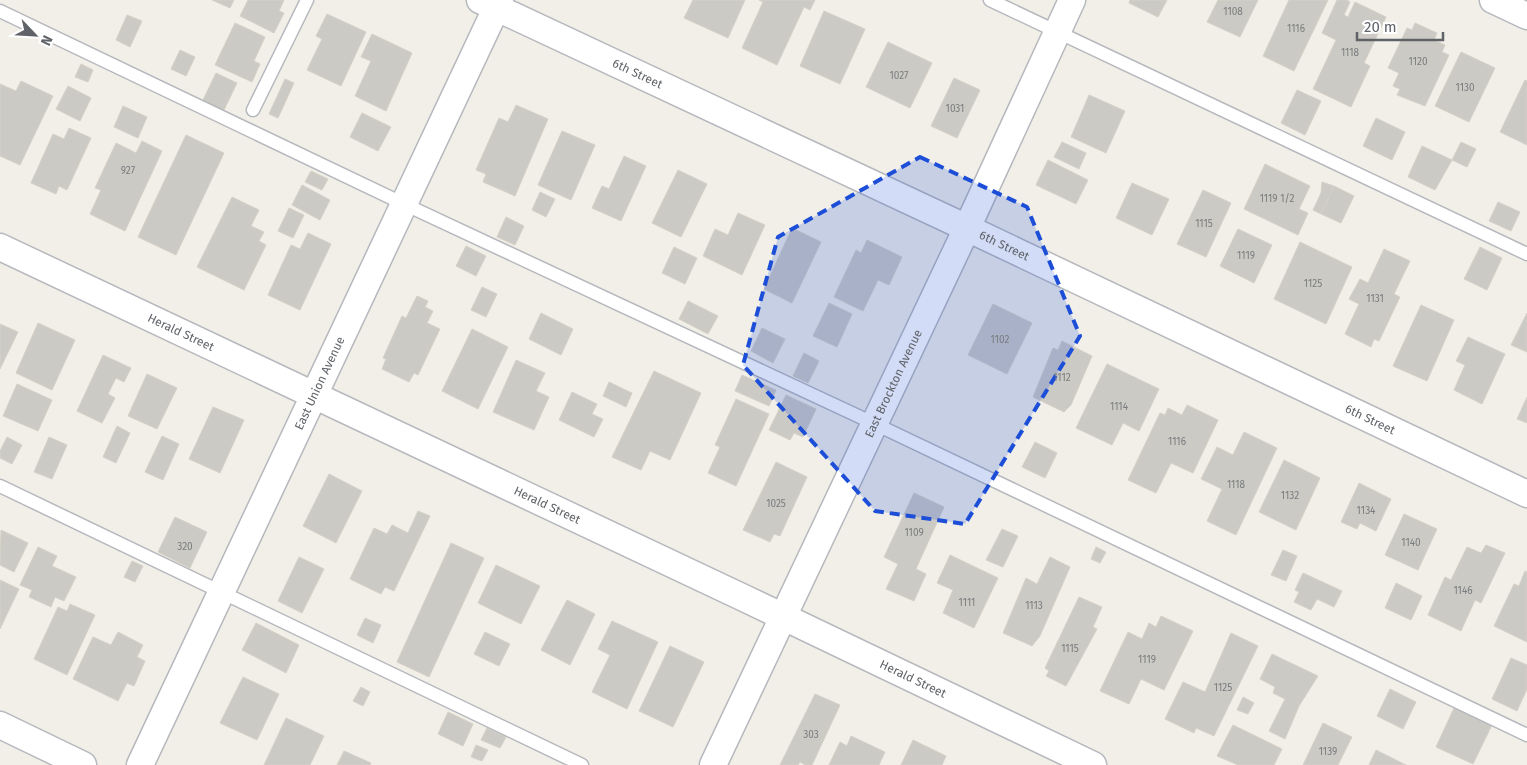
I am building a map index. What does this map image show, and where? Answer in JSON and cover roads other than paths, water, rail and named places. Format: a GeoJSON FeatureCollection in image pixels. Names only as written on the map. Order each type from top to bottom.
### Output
{"type":"FeatureCollection","features":[{"type":"Feature","properties":{"kind":"street","name":"East Brockton Avenue"},"geometry":{"type":"LineString","coordinates":[[713,765],[873,423],[967,228],[1072,0]]}},
{"type":"Feature","properties":{"kind":"street"},"geometry":{"type":"LineString","coordinates":[[1493,0],[1527,16]]}},
{"type":"Feature","properties":{"kind":"street","name":"East Union Avenue"},"geometry":{"type":"LineString","coordinates":[[140,765],[404,204],[492,3]]}},
{"type":"Feature","properties":{"kind":"street","name":"6th Street"},"geometry":{"type":"LineString","coordinates":[[492,3],[1527,494]]}},
{"type":"Feature","properties":{"kind":"street","name":"Herald Street"},"geometry":{"type":"LineString","coordinates":[[0,247],[1093,765]]}},
{"type":"Feature","properties":{"kind":"street"},"geometry":{"type":"LineString","coordinates":[[0,725],[83,765]]}},
{"type":"Feature","properties":{"kind":"lane"},"geometry":{"type":"LineString","coordinates":[[253,110],[307,0]]}},
{"type":"Feature","properties":{"kind":"lane"},"geometry":{"type":"LineString","coordinates":[[990,0],[1527,254]]}},
{"type":"Feature","properties":{"kind":"lane"},"geometry":{"type":"LineString","coordinates":[[0,11],[404,204],[873,423],[1527,735]]}},
{"type":"Feature","properties":{"kind":"lane"},"geometry":{"type":"LineString","coordinates":[[0,486],[582,765]]}}]}
